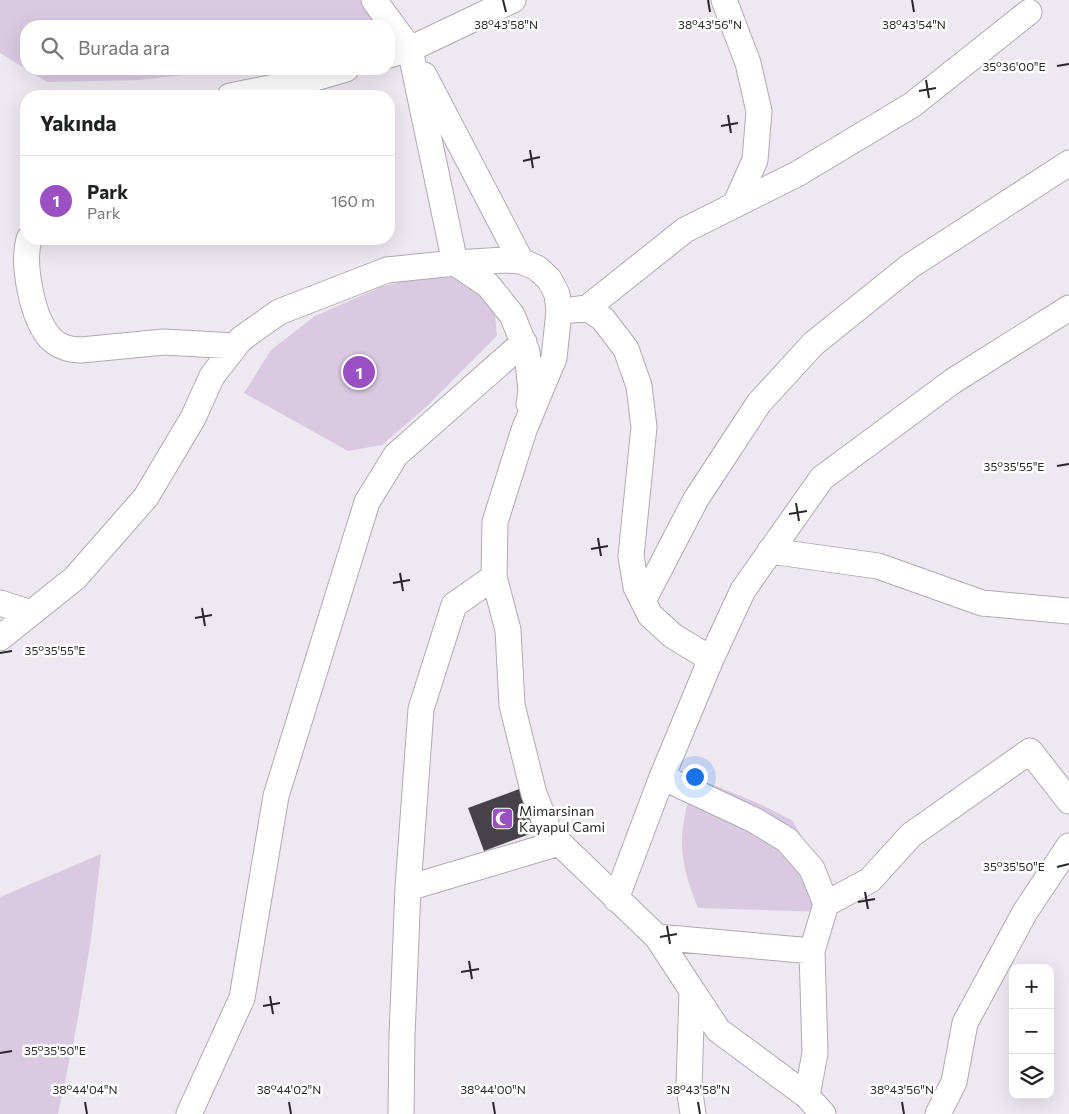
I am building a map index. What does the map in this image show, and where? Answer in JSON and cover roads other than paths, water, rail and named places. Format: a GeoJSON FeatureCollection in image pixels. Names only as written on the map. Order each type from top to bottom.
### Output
{"type":"FeatureCollection","features":[{"type":"Feature","properties":{"kind":"street"},"geometry":{"type":"LineString","coordinates":[[374,0],[384,20]]}},
{"type":"Feature","properties":{"kind":"street"},"geometry":{"type":"LineString","coordinates":[[399,52],[512,0]]}},
{"type":"Feature","properties":{"kind":"street"},"geometry":{"type":"LineString","coordinates":[[724,0],[748,63],[759,111],[755,160],[735,204]]}},
{"type":"Feature","properties":{"kind":"street"},"geometry":{"type":"LineString","coordinates":[[559,310],[587,308],[685,230],[797,174],[912,105],[1029,12]]}},
{"type":"Feature","properties":{"kind":"street"},"geometry":{"type":"LineString","coordinates":[[399,52],[521,261]]}},
{"type":"Feature","properties":{"kind":"street"},"geometry":{"type":"LineString","coordinates":[[399,52],[455,263],[488,285],[512,315],[524,342],[527,352],[531,391],[524,430]]}},
{"type":"Feature","properties":{"kind":"street"},"geometry":{"type":"LineString","coordinates":[[260,90],[326,75]]}},
{"type":"Feature","properties":{"kind":"street"},"geometry":{"type":"LineString","coordinates":[[643,601],[696,499],[759,403],[813,344],[910,266],[1069,164]]}},
{"type":"Feature","properties":{"kind":"street"},"geometry":{"type":"LineString","coordinates":[[27,245],[29,290],[44,329],[51,338],[70,350],[164,342],[235,346]]}},
{"type":"Feature","properties":{"kind":"street"},"geometry":{"type":"LineString","coordinates":[[0,638],[75,578],[146,497],[193,418],[212,376],[241,339],[279,312],[387,270],[505,260],[521,261],[536,268],[549,279],[557,294],[559,310],[554,358],[524,430],[495,522],[494,577],[508,630],[512,705],[534,794],[550,834],[657,938],[718,1030],[806,1096],[823,1114]]}},
{"type":"Feature","properties":{"kind":"street"},"geometry":{"type":"LineString","coordinates":[[587,308],[602,319],[626,350],[639,386],[644,427],[631,556],[636,587],[650,615],[673,636],[711,659]]}},
{"type":"Feature","properties":{"kind":"street"},"geometry":{"type":"LineString","coordinates":[[616,898],[662,777],[711,659],[743,590],[822,478],[953,381],[1069,308]]}},
{"type":"Feature","properties":{"kind":"street"},"geometry":{"type":"LineString","coordinates":[[188,1114],[242,998],[276,796],[367,502],[396,456],[524,342]]}},
{"type":"Feature","properties":{"kind":"street"},"geometry":{"type":"LineString","coordinates":[[770,551],[878,566],[982,603],[1069,611]]}},
{"type":"Feature","properties":{"kind":"street"},"geometry":{"type":"LineString","coordinates":[[401,1114],[408,888],[421,709],[454,605],[494,577]]}},
{"type":"Feature","properties":{"kind":"street"},"geometry":{"type":"LineString","coordinates":[[0,602],[31,613]]}},
{"type":"Feature","properties":{"kind":"street"},"geometry":{"type":"LineString","coordinates":[[826,904],[870,880],[911,835],[1030,752],[1069,801]]}},
{"type":"Feature","properties":{"kind":"street"},"geometry":{"type":"LineString","coordinates":[[662,777],[754,820],[787,840],[812,869],[826,904],[812,951],[815,1053],[806,1096]]}},
{"type":"Feature","properties":{"kind":"street"},"geometry":{"type":"LineString","coordinates":[[408,888],[559,844]]}},
{"type":"Feature","properties":{"kind":"street"},"geometry":{"type":"LineString","coordinates":[[938,1114],[954,1082],[965,1023],[1025,912],[1069,846]]}},
{"type":"Feature","properties":{"kind":"street"},"geometry":{"type":"LineString","coordinates":[[657,938],[812,951]]}},
{"type":"Feature","properties":{"kind":"street"},"geometry":{"type":"LineString","coordinates":[[692,991],[689,1086],[693,1114]]}},
{"type":"Feature","properties":{"kind":"place","name":"Park"},"geometry":{"type":"Point","coordinates":[359,372]}},
{"type":"Feature","properties":{"kind":"place","name":"Mimarsinan Kayapul Cami"},"geometry":{"type":"Point","coordinates":[503,819]}}]}
